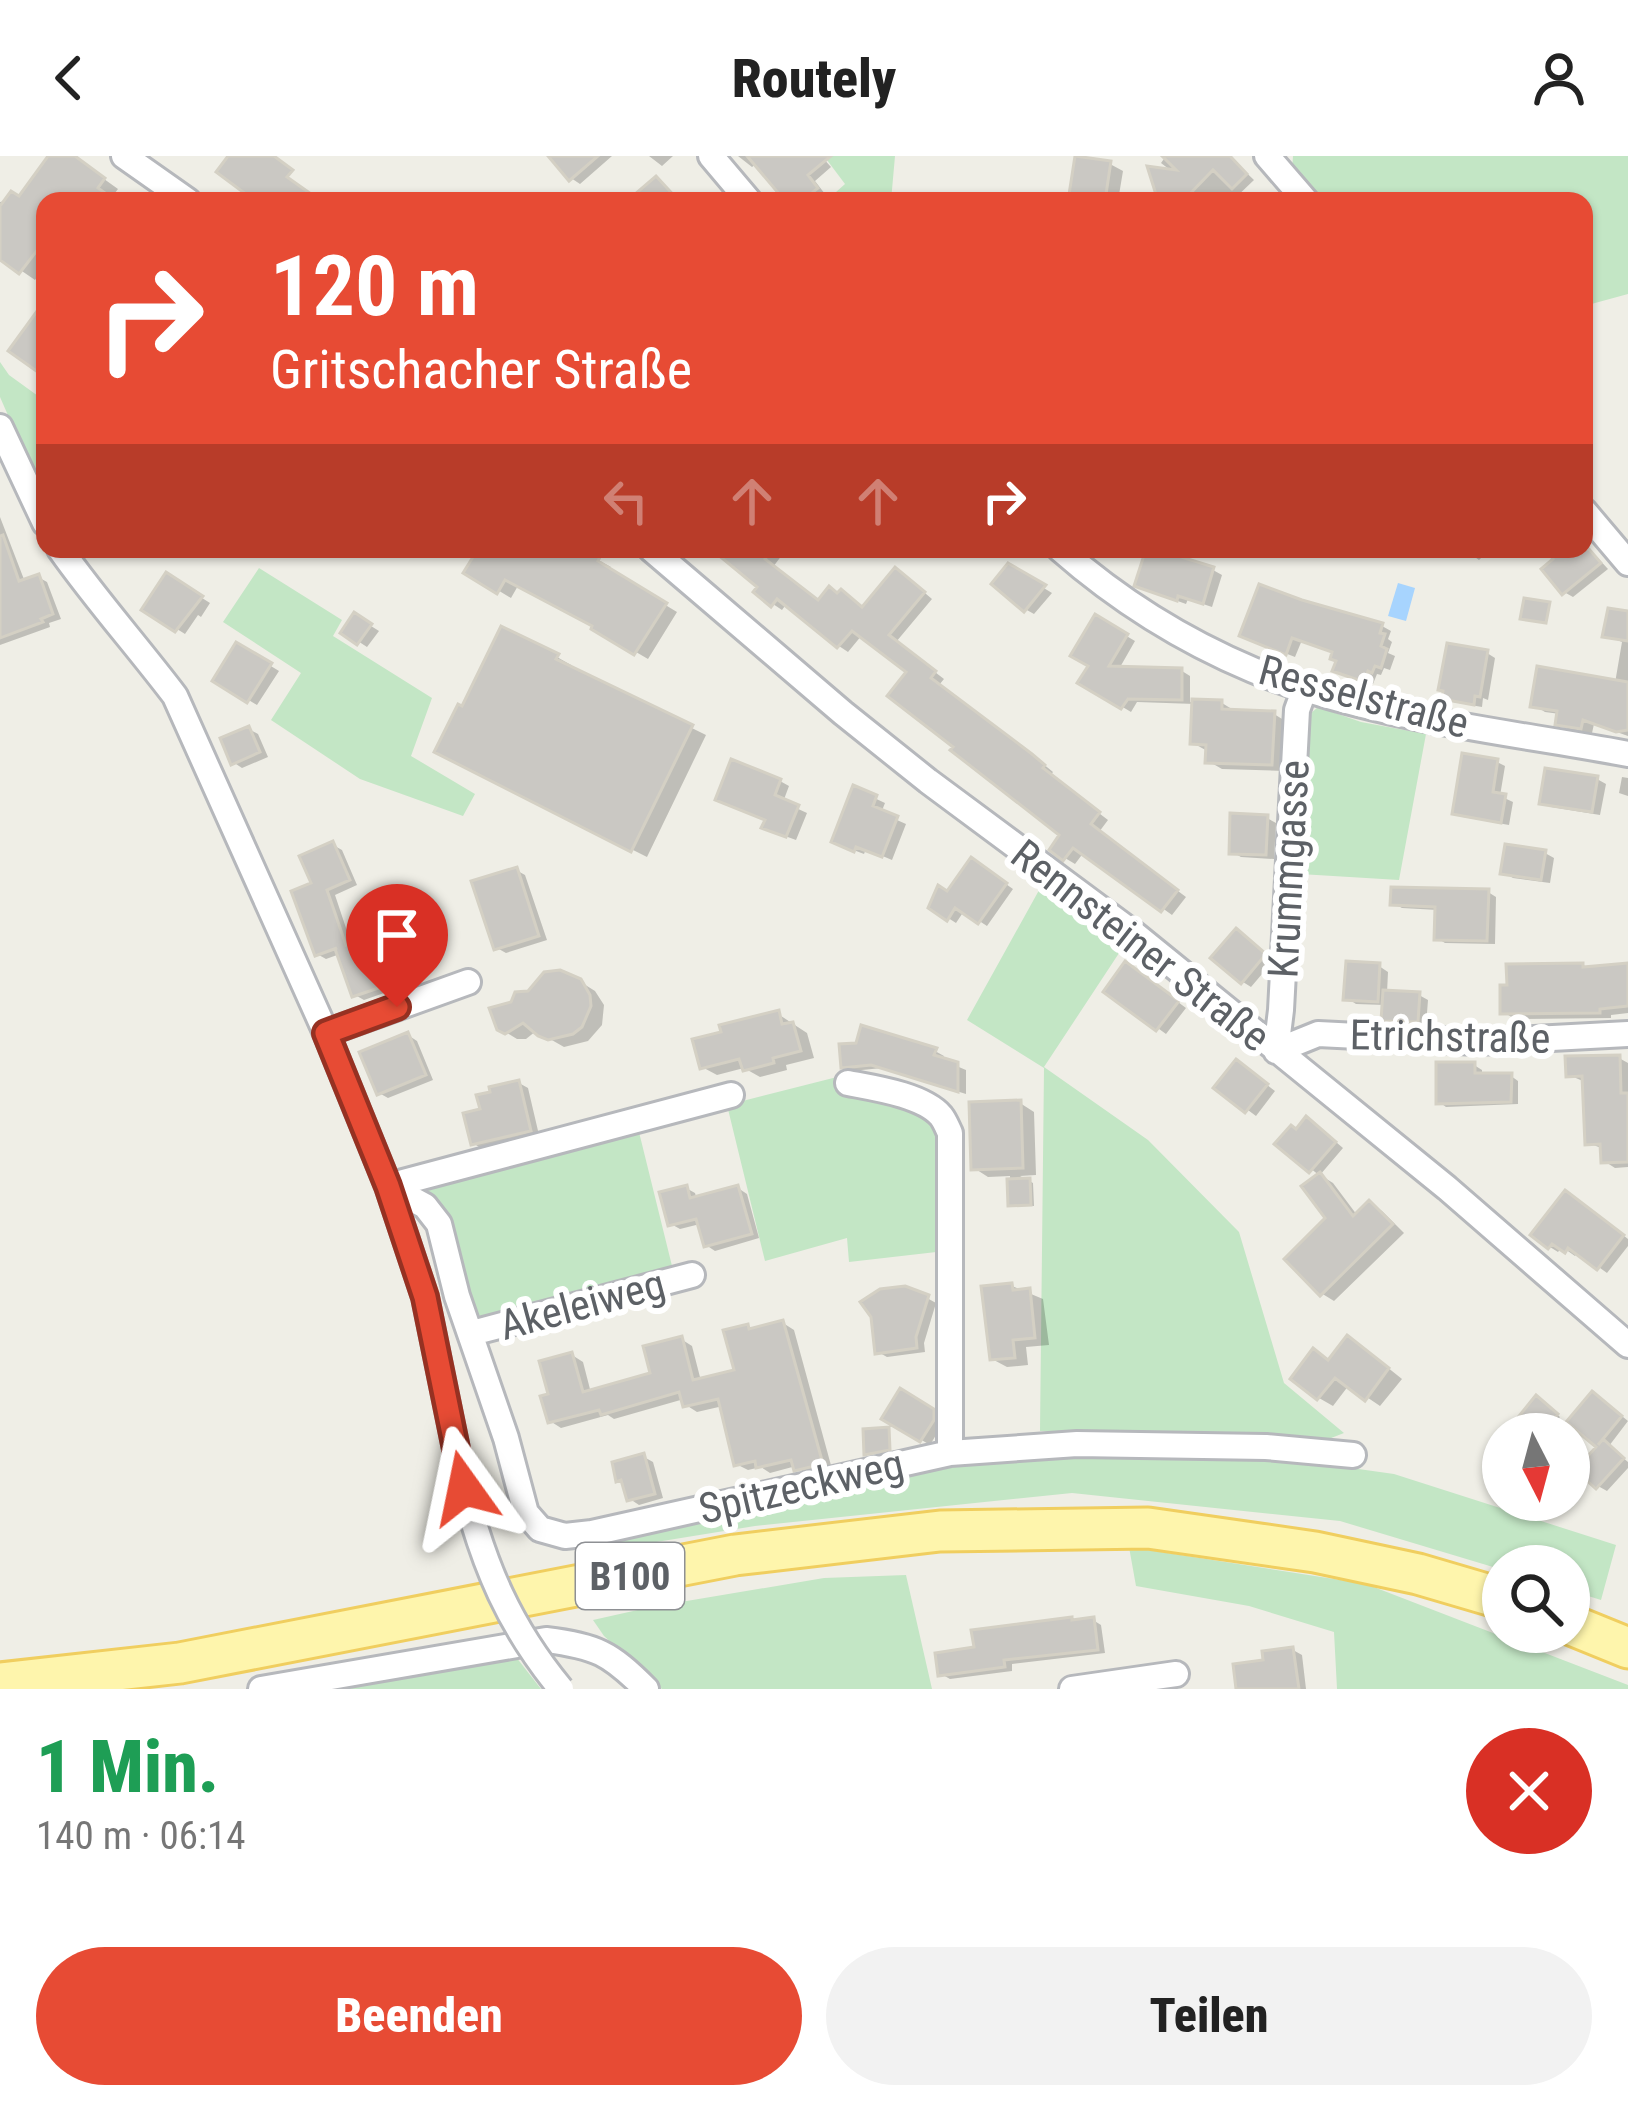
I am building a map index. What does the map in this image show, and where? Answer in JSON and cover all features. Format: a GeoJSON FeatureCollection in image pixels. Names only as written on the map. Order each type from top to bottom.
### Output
{"type":"FeatureCollection","features":[{"type":"Feature","properties":{"kind":"main road","name":"B100"},"geometry":{"type":"LineString","coordinates":[[0,1683],[180,1663],[735,1555],[940,1531],[1148,1528],[1315,1552],[1482,1593]]}},
{"type":"Feature","properties":{"kind":"main road"},"geometry":{"type":"LineString","coordinates":[[1590,1633],[1628,1648]]}},
{"type":"Feature","properties":{"kind":"street"},"geometry":{"type":"LineString","coordinates":[[124,156],[175,192]]}},
{"type":"Feature","properties":{"kind":"street"},"geometry":{"type":"LineString","coordinates":[[711,156],[741,192]]}},
{"type":"Feature","properties":{"kind":"street"},"geometry":{"type":"LineString","coordinates":[[1267,156],[1298,192]]}},
{"type":"Feature","properties":{"kind":"street"},"geometry":{"type":"LineString","coordinates":[[0,427],[7,461],[36,508]]}},
{"type":"Feature","properties":{"kind":"street"},"geometry":{"type":"LineString","coordinates":[[1593,521],[1628,562]]}},
{"type":"Feature","properties":{"kind":"street"},"geometry":{"type":"LineString","coordinates":[[66,558],[175,696],[326,1033],[388,1186],[425,1297],[478,1543],[515,1625],[561,1689]]}},
{"type":"Feature","properties":{"kind":"street","name":"Rennsteiner Straße"},"geometry":{"type":"LineString","coordinates":[[662,558],[894,754],[1133,933],[1447,1189],[1628,1345]]}},
{"type":"Feature","properties":{"kind":"street","name":"Resselstraße"},"geometry":{"type":"LineString","coordinates":[[1072,558],[1129,602],[1201,646],[1255,671],[1377,709],[1628,754]]}},
{"type":"Feature","properties":{"kind":"street","name":"Krummgasse"},"geometry":{"type":"LineString","coordinates":[[1276,1051],[1297,710],[1305,688]]}},
{"type":"Feature","properties":{"kind":"street"},"geometry":{"type":"LineString","coordinates":[[326,1033],[468,982]]}},
{"type":"Feature","properties":{"kind":"street","name":"Etrichstraße"},"geometry":{"type":"LineString","coordinates":[[1276,1051],[1318,1034],[1477,1042],[1628,1034]]}},
{"type":"Feature","properties":{"kind":"street","name":"Spitzeckweg"},"geometry":{"type":"LineString","coordinates":[[848,1083],[920,1102],[940,1114],[950,1133],[950,1453]]}},
{"type":"Feature","properties":{"kind":"street"},"geometry":{"type":"LineString","coordinates":[[388,1186],[731,1095]]}},
{"type":"Feature","properties":{"kind":"street","name":"Spitzeckweg"},"geometry":{"type":"LineString","coordinates":[[388,1186],[425,1206],[440,1224],[457,1296],[506,1438],[520,1496],[539,1529],[566,1536],[592,1533],[950,1453],[1077,1444],[1266,1447],[1352,1455]]}},
{"type":"Feature","properties":{"kind":"street","name":"Akeleiweg"},"geometry":{"type":"LineString","coordinates":[[472,1333],[692,1275]]}},
{"type":"Feature","properties":{"kind":"street"},"geometry":{"type":"LineString","coordinates":[[261,1689],[546,1640],[586,1645],[620,1662],[646,1689]]}},
{"type":"Feature","properties":{"kind":"street"},"geometry":{"type":"LineString","coordinates":[[1072,1689],[1176,1674]]}},
{"type":"Feature","properties":{"kind":"green space"},"geometry":{"type":"Polygon","coordinates":[[[824,156],[895,156],[892,192],[836,192],[845,184],[824,156]]]}},
{"type":"Feature","properties":{"kind":"green space"},"geometry":{"type":"Polygon","coordinates":[[[1293,156],[1628,156],[1628,294],[1593,304],[1593,192],[1310,192],[1292,172],[1293,156]]]}},
{"type":"Feature","properties":{"kind":"green space"},"geometry":{"type":"Polygon","coordinates":[[[0,362],[9,375],[36,394],[36,479],[0,397],[0,362]]]}},
{"type":"Feature","properties":{"kind":"green space"},"geometry":{"type":"Polygon","coordinates":[[[259,568],[342,620],[333,636],[432,698],[411,756],[475,794],[463,816],[360,779],[271,720],[301,673],[223,622],[259,568]]]}},
{"type":"Feature","properties":{"kind":"green space"},"geometry":{"type":"Polygon","coordinates":[[[1318,707],[1361,722],[1426,734],[1399,880],[1300,874],[1305,727],[1318,707]]]}},
{"type":"Feature","properties":{"kind":"green space"},"geometry":{"type":"Polygon","coordinates":[[[1043,883],[1125,944],[1044,1067],[1148,1140],[1239,1232],[1284,1383],[1344,1433],[1321,1442],[1040,1431],[1044,1068],[967,1020],[1043,883]]]}},
{"type":"Feature","properties":{"kind":"green space"},"geometry":{"type":"Polygon","coordinates":[[[841,1076],[909,1106],[934,1129],[944,1181],[945,1251],[849,1262],[847,1238],[765,1261],[727,1105],[841,1076]]]}},
{"type":"Feature","properties":{"kind":"green space"},"geometry":{"type":"Polygon","coordinates":[[[638,1128],[673,1270],[490,1320],[482,1318],[471,1308],[425,1193],[428,1185],[638,1128]]]}},
{"type":"Feature","properties":{"kind":"green space"},"geometry":{"type":"Polygon","coordinates":[[[1080,1452],[1273,1457],[1394,1474],[1482,1502],[1482,1521],[1541,1521],[1616,1545],[1601,1600],[1590,1597],[1590,1545],[1482,1545],[1482,1564],[1340,1521],[1072,1493],[755,1526],[607,1550],[608,1539],[953,1461],[1080,1452]]]}},
{"type":"Feature","properties":{"kind":"green space"},"geometry":{"type":"Polygon","coordinates":[[[1129,1547],[1366,1584],[1482,1629],[1482,1653],[1545,1653],[1628,1685],[1628,1689],[1337,1689],[1334,1632],[1249,1606],[1136,1586],[1129,1547]]]}},
{"type":"Feature","properties":{"kind":"green space"},"geometry":{"type":"Polygon","coordinates":[[[906,1575],[932,1689],[662,1689],[593,1620],[824,1578],[906,1575]]]}},
{"type":"Feature","properties":{"kind":"green space"},"geometry":{"type":"Polygon","coordinates":[[[516,1657],[541,1689],[318,1689],[516,1657]]]}},
{"type":"Feature","properties":{"kind":"water"},"geometry":{"type":"Polygon","coordinates":[[[1398,583],[1415,588],[1406,621],[1388,616],[1398,583]]]}},
{"type":"Feature","properties":{"kind":"building"},"geometry":{"type":"Polygon","coordinates":[[[48,156],[75,156],[105,178],[98,188],[104,192],[36,192],[36,252],[19,274],[0,260],[0,206],[11,191],[19,196],[48,156]]]}},
{"type":"Feature","properties":{"kind":"building"},"geometry":{"type":"Polygon","coordinates":[[[228,156],[274,156],[293,170],[287,177],[308,192],[243,192],[216,172],[228,156]]]}},
{"type":"Feature","properties":{"kind":"building"},"geometry":{"type":"Polygon","coordinates":[[[548,156],[598,156],[569,181],[548,156]]]}},
{"type":"Feature","properties":{"kind":"building"},"geometry":{"type":"Polygon","coordinates":[[[747,156],[831,156],[808,175],[818,188],[813,192],[777,192],[747,156]]]}},
{"type":"Feature","properties":{"kind":"building"},"geometry":{"type":"Polygon","coordinates":[[[1075,156],[1111,161],[1106,192],[1069,192],[1075,156]]]}},
{"type":"Feature","properties":{"kind":"building"},"geometry":{"type":"Polygon","coordinates":[[[1162,156],[1230,156],[1247,174],[1232,189],[1213,170],[1192,192],[1155,192],[1147,166],[1176,170],[1162,156]]]}},
{"type":"Feature","properties":{"kind":"building"},"geometry":{"type":"Polygon","coordinates":[[[656,176],[671,192],[637,192],[656,176]]]}},
{"type":"Feature","properties":{"kind":"building"},"geometry":{"type":"Polygon","coordinates":[[[36,312],[36,371],[8,351],[36,312]]]}},
{"type":"Feature","properties":{"kind":"building"},"geometry":{"type":"Polygon","coordinates":[[[0,536],[19,581],[39,574],[53,614],[0,638],[0,536]]]}},
{"type":"Feature","properties":{"kind":"building"},"geometry":{"type":"Polygon","coordinates":[[[1593,554],[1601,563],[1562,595],[1541,569],[1553,559],[1593,558],[1593,554]]]}},
{"type":"Feature","properties":{"kind":"building"},"geometry":{"type":"Polygon","coordinates":[[[472,558],[600,558],[667,603],[634,655],[592,626],[505,580],[497,594],[463,573],[472,558]]]}},
{"type":"Feature","properties":{"kind":"building"},"geometry":{"type":"Polygon","coordinates":[[[722,558],[766,558],[818,600],[829,586],[837,593],[841,589],[862,607],[895,567],[925,592],[889,635],[936,671],[931,678],[1100,812],[1091,824],[1178,890],[1161,912],[1073,848],[1063,861],[1049,850],[1059,835],[887,696],[906,672],[852,631],[837,648],[777,599],[771,607],[753,592],[757,587],[722,558]]]}},
{"type":"Feature","properties":{"kind":"building"},"geometry":{"type":"Polygon","coordinates":[[[1143,558],[1184,558],[1214,567],[1203,604],[1178,596],[1177,601],[1134,586],[1143,558]]]}},
{"type":"Feature","properties":{"kind":"building"},"geometry":{"type":"Polygon","coordinates":[[[1008,563],[1046,585],[1024,612],[991,584],[1008,563]]]}},
{"type":"Feature","properties":{"kind":"building"},"geometry":{"type":"Polygon","coordinates":[[[166,572],[203,596],[175,632],[141,610],[166,572]]]}},
{"type":"Feature","properties":{"kind":"building"},"geometry":{"type":"Polygon","coordinates":[[[1259,584],[1383,623],[1381,646],[1387,649],[1381,668],[1368,671],[1364,682],[1332,671],[1336,661],[1330,659],[1332,652],[1292,638],[1286,655],[1239,636],[1259,584]]]}},
{"type":"Feature","properties":{"kind":"building"},"geometry":{"type":"Polygon","coordinates":[[[1524,598],[1550,602],[1546,623],[1520,619],[1524,598]]]}},
{"type":"Feature","properties":{"kind":"building"},"geometry":{"type":"Polygon","coordinates":[[[1608,608],[1628,611],[1628,641],[1602,637],[1608,608]]]}},
{"type":"Feature","properties":{"kind":"building"},"geometry":{"type":"Polygon","coordinates":[[[354,612],[372,624],[357,645],[340,633],[354,612]]]}},
{"type":"Feature","properties":{"kind":"building"},"geometry":{"type":"Polygon","coordinates":[[[1095,614],[1128,634],[1109,666],[1182,668],[1182,700],[1128,699],[1121,709],[1077,683],[1088,666],[1070,656],[1095,614]]]}},
{"type":"Feature","properties":{"kind":"building"},"geometry":{"type":"Polygon","coordinates":[[[501,626],[559,654],[556,659],[693,725],[631,852],[434,752],[501,626]]]}},
{"type":"Feature","properties":{"kind":"building"},"geometry":{"type":"Polygon","coordinates":[[[236,642],[272,663],[247,703],[212,681],[236,642]]]}},
{"type":"Feature","properties":{"kind":"building"},"geometry":{"type":"Polygon","coordinates":[[[1447,643],[1488,650],[1480,697],[1475,696],[1474,705],[1442,699],[1443,691],[1438,690],[1447,643]]]}},
{"type":"Feature","properties":{"kind":"building"},"geometry":{"type":"Polygon","coordinates":[[[1537,666],[1628,682],[1628,730],[1616,732],[1583,720],[1581,729],[1555,725],[1557,711],[1530,707],[1537,666]]]}},
{"type":"Feature","properties":{"kind":"building"},"geometry":{"type":"Polygon","coordinates":[[[1192,699],[1222,700],[1222,709],[1275,711],[1272,765],[1205,763],[1206,745],[1190,744],[1192,699]]]}},
{"type":"Feature","properties":{"kind":"building"},"geometry":{"type":"Polygon","coordinates":[[[249,726],[260,752],[231,765],[220,738],[249,726]]]}},
{"type":"Feature","properties":{"kind":"building"},"geometry":{"type":"Polygon","coordinates":[[[1462,753],[1498,759],[1493,792],[1506,794],[1501,823],[1452,814],[1462,753]]]}},
{"type":"Feature","properties":{"kind":"building"},"geometry":{"type":"Polygon","coordinates":[[[731,759],[781,779],[775,795],[799,805],[786,837],[761,828],[765,820],[715,800],[731,759]]]}},
{"type":"Feature","properties":{"kind":"building"},"geometry":{"type":"Polygon","coordinates":[[[1545,768],[1598,776],[1592,812],[1539,804],[1545,768]]]}},
{"type":"Feature","properties":{"kind":"building"},"geometry":{"type":"Polygon","coordinates":[[[853,785],[877,795],[873,806],[898,816],[882,857],[831,842],[853,785]]]}},
{"type":"Feature","properties":{"kind":"building"},"geometry":{"type":"Polygon","coordinates":[[[1230,813],[1268,815],[1266,855],[1229,854],[1230,813]]]}},
{"type":"Feature","properties":{"kind":"building"},"geometry":{"type":"Polygon","coordinates":[[[333,841],[350,880],[327,890],[346,945],[381,932],[399,981],[352,997],[337,948],[315,956],[291,891],[311,883],[299,856],[333,841]]]}},
{"type":"Feature","properties":{"kind":"building"},"geometry":{"type":"Polygon","coordinates":[[[1505,844],[1546,850],[1541,880],[1500,874],[1505,844]]]}},
{"type":"Feature","properties":{"kind":"building"},"geometry":{"type":"Polygon","coordinates":[[[971,857],[1007,883],[978,924],[955,908],[947,921],[928,908],[938,885],[947,891],[971,857]]]}},
{"type":"Feature","properties":{"kind":"building"},"geometry":{"type":"Polygon","coordinates":[[[517,867],[539,936],[494,950],[471,881],[517,867]]]}},
{"type":"Feature","properties":{"kind":"building"},"geometry":{"type":"Polygon","coordinates":[[[1391,887],[1489,889],[1487,941],[1434,940],[1435,907],[1390,905],[1391,887]]]}},
{"type":"Feature","properties":{"kind":"building"},"geometry":{"type":"Polygon","coordinates":[[[1236,928],[1266,954],[1241,984],[1210,958],[1236,928]]]}},
{"type":"Feature","properties":{"kind":"building"},"geometry":{"type":"Polygon","coordinates":[[[1125,961],[1179,1001],[1156,1031],[1103,992],[1125,961]]]}},
{"type":"Feature","properties":{"kind":"building"},"geometry":{"type":"Polygon","coordinates":[[[1346,961],[1380,963],[1378,1002],[1343,1000],[1346,961]]]}},
{"type":"Feature","properties":{"kind":"building"},"geometry":{"type":"Polygon","coordinates":[[[1583,963],[1583,967],[1628,963],[1628,1006],[1600,1009],[1600,1013],[1500,1014],[1506,964],[1583,963]]]}},
{"type":"Feature","properties":{"kind":"building"},"geometry":{"type":"Polygon","coordinates":[[[560,970],[581,979],[590,995],[591,1006],[582,1027],[548,1040],[523,1023],[505,1034],[497,1030],[489,1008],[511,1002],[515,992],[528,991],[544,972],[560,970]]]}},
{"type":"Feature","properties":{"kind":"building"},"geometry":{"type":"Polygon","coordinates":[[[1383,990],[1420,992],[1418,1022],[1381,1021],[1383,990]]]}},
{"type":"Feature","properties":{"kind":"building"},"geometry":{"type":"Polygon","coordinates":[[[779,1010],[782,1024],[793,1022],[801,1051],[743,1071],[739,1059],[700,1069],[692,1039],[721,1032],[719,1025],[779,1010]]]}},
{"type":"Feature","properties":{"kind":"building"},"geometry":{"type":"Polygon","coordinates":[[[861,1025],[937,1048],[934,1055],[958,1062],[958,1092],[871,1065],[841,1068],[839,1044],[856,1043],[861,1025]]]}},
{"type":"Feature","properties":{"kind":"building"},"geometry":{"type":"Polygon","coordinates":[[[408,1032],[426,1075],[377,1095],[359,1052],[408,1032]]]}},
{"type":"Feature","properties":{"kind":"building"},"geometry":{"type":"Polygon","coordinates":[[[1620,1055],[1621,1093],[1628,1093],[1628,1162],[1601,1163],[1600,1144],[1585,1145],[1582,1076],[1566,1077],[1565,1056],[1620,1055]]]}},
{"type":"Feature","properties":{"kind":"building"},"geometry":{"type":"Polygon","coordinates":[[[1236,1059],[1268,1084],[1245,1113],[1213,1088],[1236,1059]]]}},
{"type":"Feature","properties":{"kind":"building"},"geometry":{"type":"Polygon","coordinates":[[[1436,1062],[1475,1062],[1475,1073],[1512,1073],[1511,1102],[1436,1104],[1436,1062]]]}},
{"type":"Feature","properties":{"kind":"building"},"geometry":{"type":"Polygon","coordinates":[[[519,1080],[531,1131],[471,1145],[463,1113],[480,1109],[476,1095],[519,1080]]]}},
{"type":"Feature","properties":{"kind":"building"},"geometry":{"type":"Polygon","coordinates":[[[1021,1100],[1023,1168],[971,1170],[969,1102],[1021,1100]]]}},
{"type":"Feature","properties":{"kind":"building"},"geometry":{"type":"Polygon","coordinates":[[[1306,1116],[1336,1142],[1309,1173],[1274,1144],[1306,1116]]]}},
{"type":"Feature","properties":{"kind":"building"},"geometry":{"type":"Polygon","coordinates":[[[1320,1172],[1353,1216],[1369,1200],[1393,1224],[1320,1296],[1284,1259],[1325,1218],[1301,1186],[1320,1172]]]}},
{"type":"Feature","properties":{"kind":"building"},"geometry":{"type":"Polygon","coordinates":[[[1030,1178],[1031,1205],[1008,1206],[1007,1179],[1030,1178]]]}},
{"type":"Feature","properties":{"kind":"building"},"geometry":{"type":"Polygon","coordinates":[[[687,1185],[690,1198],[738,1185],[752,1234],[704,1247],[696,1219],[668,1226],[659,1192],[687,1185]]]}},
{"type":"Feature","properties":{"kind":"building"},"geometry":{"type":"Polygon","coordinates":[[[1565,1190],[1624,1235],[1597,1270],[1568,1248],[1565,1253],[1552,1244],[1548,1249],[1530,1235],[1565,1190]]]}},
{"type":"Feature","properties":{"kind":"building"},"geometry":{"type":"Polygon","coordinates":[[[1012,1283],[1013,1290],[1030,1288],[1035,1338],[1013,1340],[1015,1358],[990,1360],[981,1286],[1012,1283]]]}},
{"type":"Feature","properties":{"kind":"building"},"geometry":{"type":"Polygon","coordinates":[[[905,1286],[929,1295],[917,1348],[875,1354],[871,1317],[860,1302],[880,1289],[905,1286]]]}},
{"type":"Feature","properties":{"kind":"building"},"geometry":{"type":"Polygon","coordinates":[[[783,1320],[823,1464],[794,1471],[791,1460],[756,1468],[755,1461],[734,1466],[718,1399],[683,1407],[679,1392],[601,1415],[599,1410],[548,1423],[540,1396],[548,1394],[539,1361],[572,1352],[583,1392],[650,1373],[643,1346],[682,1336],[693,1380],[734,1370],[723,1330],[783,1320]]]}},
{"type":"Feature","properties":{"kind":"building"},"geometry":{"type":"Polygon","coordinates":[[[1347,1335],[1389,1368],[1365,1401],[1335,1378],[1317,1400],[1290,1379],[1313,1348],[1328,1360],[1347,1335]]]}},
{"type":"Feature","properties":{"kind":"building"},"geometry":{"type":"Polygon","coordinates":[[[900,1388],[934,1409],[934,1420],[920,1442],[881,1419],[900,1388]]]}},
{"type":"Feature","properties":{"kind":"building"},"geometry":{"type":"Polygon","coordinates":[[[1592,1391],[1622,1416],[1598,1445],[1603,1439],[1624,1458],[1596,1489],[1590,1484],[1590,1454],[1596,1447],[1590,1442],[1590,1413],[1574,1413],[1592,1391]]]}},
{"type":"Feature","properties":{"kind":"building"},"geometry":{"type":"Polygon","coordinates":[[[1536,1395],[1557,1413],[1521,1413],[1536,1395]]]}},
{"type":"Feature","properties":{"kind":"building"},"geometry":{"type":"Polygon","coordinates":[[[889,1427],[890,1450],[864,1455],[863,1429],[889,1427]]]}},
{"type":"Feature","properties":{"kind":"building"},"geometry":{"type":"Polygon","coordinates":[[[644,1453],[655,1494],[627,1501],[612,1462],[644,1453]]]}},
{"type":"Feature","properties":{"kind":"building"},"geometry":{"type":"Polygon","coordinates":[[[1094,1617],[1098,1650],[1004,1660],[1005,1667],[938,1676],[935,1653],[974,1647],[971,1630],[1094,1617]]]}},
{"type":"Feature","properties":{"kind":"building"},"geometry":{"type":"Polygon","coordinates":[[[1293,1647],[1299,1689],[1236,1689],[1233,1664],[1263,1660],[1262,1651],[1293,1647]]]}},
{"type":"Feature","properties":{"kind":"route"},"geometry":{"type":"LineString","coordinates":[[397,1007],[326,1033],[388,1186],[425,1297],[464,1488]]}}]}
